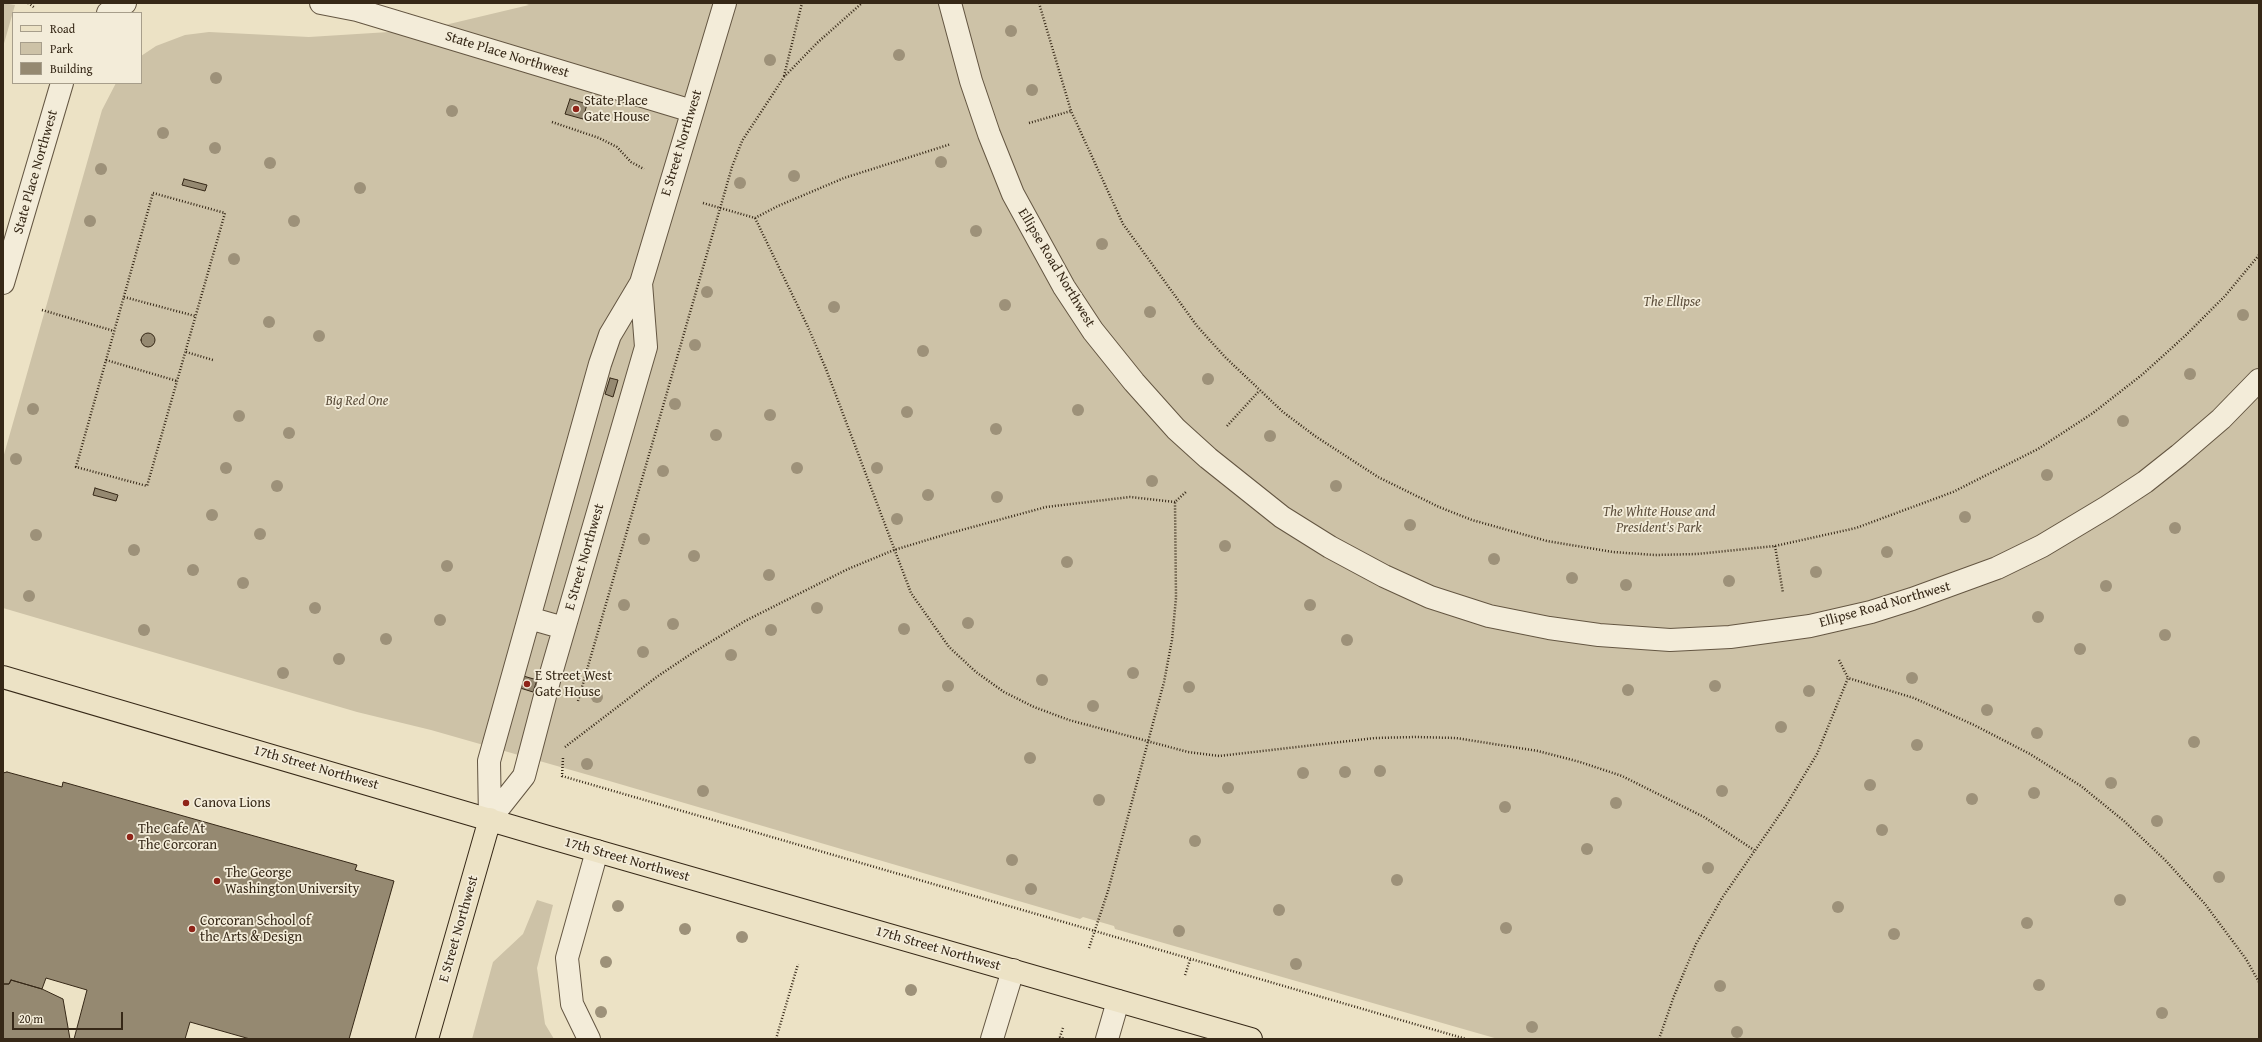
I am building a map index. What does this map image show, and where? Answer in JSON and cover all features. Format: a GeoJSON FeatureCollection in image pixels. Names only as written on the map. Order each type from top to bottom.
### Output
{"type":"FeatureCollection","features":[{"type":"Feature","properties":{"kind":"main road","name":"17th Street Northwest"},"geometry":{"type":"LineString","coordinates":[[3,677],[597,851],[1251,1039]]}},
{"type":"Feature","properties":{"kind":"main road","name":"E Street Northwest"},"geometry":{"type":"LineString","coordinates":[[427,1039],[490,819]]}},
{"type":"Feature","properties":{"kind":"street","name":"State Place Northwest"},"geometry":{"type":"LineString","coordinates":[[321,3],[357,10],[692,110]]}},
{"type":"Feature","properties":{"kind":"street","name":"E Street Northwest"},"geometry":{"type":"LineString","coordinates":[[490,819],[489,760],[610,334],[641,283],[725,3]]}},
{"type":"Feature","properties":{"kind":"street","name":"Ellipse Road Northwest"},"geometry":{"type":"LineString","coordinates":[[950,3],[971,82],[989,134],[1013,194],[1064,287],[1093,332],[1134,382],[1176,429],[1208,458],[1282,517],[1330,548],[1384,576],[1430,597],[1489,616],[1549,628],[1599,635],[1670,640],[1715,638],[1810,626],[1871,612],[1912,599],[1997,568],[2042,546],[2145,482],[2221,419],[2259,380]]}},
{"type":"Feature","properties":{"kind":"street","name":"State Place Northwest"},"geometry":{"type":"LineString","coordinates":[[3,283],[62,84]]}},
{"type":"Feature","properties":{"kind":"street","name":"E Street Northwest"},"geometry":{"type":"LineString","coordinates":[[490,819],[524,776],[564,628],[646,347],[641,283]]}},
{"type":"Feature","properties":{"kind":"street"},"geometry":{"type":"LineString","coordinates":[[529,618],[564,628]]}},
{"type":"Feature","properties":{"kind":"street"},"geometry":{"type":"LineString","coordinates":[[589,1039],[572,1004],[568,958],[597,851]]}},
{"type":"Feature","properties":{"kind":"street"},"geometry":{"type":"LineString","coordinates":[[992,1039],[1014,970]]}},
{"type":"Feature","properties":{"kind":"street"},"geometry":{"type":"LineString","coordinates":[[1108,1039],[1118,1001]]}},
{"type":"Feature","properties":{"kind":"path"},"geometry":{"type":"LineString","coordinates":[[28,3],[34,8]]}},
{"type":"Feature","properties":{"kind":"path"},"geometry":{"type":"LineString","coordinates":[[784,78],[802,3]]}},
{"type":"Feature","properties":{"kind":"path"},"geometry":{"type":"LineString","coordinates":[[578,702],[732,167],[742,141],[784,78],[817,43],[862,3]]}},
{"type":"Feature","properties":{"kind":"path"},"geometry":{"type":"LineString","coordinates":[[1039,3],[1071,110],[1104,186],[1127,230],[1197,326],[1259,390],[1283,412],[1316,436],[1378,476],[1439,507],[1507,531],[1546,541],[1613,552],[1697,554],[1775,546],[1815,538],[1898,514],[1961,488],[2038,449],[2093,413],[2143,374],[2186,335],[2225,296],[2259,255]]}},
{"type":"Feature","properties":{"kind":"path"},"geometry":{"type":"LineString","coordinates":[[1028,123],[1071,110]]}},
{"type":"Feature","properties":{"kind":"path"},"geometry":{"type":"LineString","coordinates":[[552,122],[600,138],[617,147],[631,162],[645,170]]}},
{"type":"Feature","properties":{"kind":"path"},"geometry":{"type":"LineString","coordinates":[[703,203],[755,218],[778,206],[844,178],[951,144]]}},
{"type":"Feature","properties":{"kind":"path"},"geometry":{"type":"LineString","coordinates":[[153,193],[225,213],[195,316],[147,486],[76,467],[153,193]]}},
{"type":"Feature","properties":{"kind":"path"},"geometry":{"type":"LineString","coordinates":[[755,218],[808,326],[826,369],[911,593],[949,648],[976,672],[1004,692],[1034,707],[1069,720],[1188,752],[1219,756],[1375,738],[1456,738],[1497,743],[1580,762],[1622,776],[1704,816],[1754,850]]}},
{"type":"Feature","properties":{"kind":"path"},"geometry":{"type":"LineString","coordinates":[[124,297],[195,316]]}},
{"type":"Feature","properties":{"kind":"path"},"geometry":{"type":"LineString","coordinates":[[42,310],[114,331]]}},
{"type":"Feature","properties":{"kind":"path"},"geometry":{"type":"LineString","coordinates":[[186,352],[213,360]]}},
{"type":"Feature","properties":{"kind":"path"},"geometry":{"type":"LineString","coordinates":[[106,360],[177,381]]}},
{"type":"Feature","properties":{"kind":"path"},"geometry":{"type":"LineString","coordinates":[[1227,426],[1259,390]]}},
{"type":"Feature","properties":{"kind":"path"},"geometry":{"type":"LineString","coordinates":[[1089,948],[1095,932],[1149,742],[1172,640],[1176,598],[1175,502],[1187,491]]}},
{"type":"Feature","properties":{"kind":"path"},"geometry":{"type":"LineString","coordinates":[[565,747],[658,676],[745,621],[834,575],[894,550],[1046,507],[1130,497],[1175,502]]}},
{"type":"Feature","properties":{"kind":"path"},"geometry":{"type":"LineString","coordinates":[[1775,546],[1783,593]]}},
{"type":"Feature","properties":{"kind":"path"},"geometry":{"type":"LineString","coordinates":[[1839,660],[1848,678],[1914,698],[1974,725],[2030,754],[2081,786],[2124,821],[2166,861],[2205,904],[2246,959],[2259,982]]}},
{"type":"Feature","properties":{"kind":"path"},"geometry":{"type":"LineString","coordinates":[[1659,1039],[1674,996],[1696,944],[1722,898],[1785,807],[1816,754],[1848,678]]}},
{"type":"Feature","properties":{"kind":"path"},"geometry":{"type":"LineString","coordinates":[[568,739],[565,747],[562,776],[1190,960],[1466,1039]]}},
{"type":"Feature","properties":{"kind":"path"},"geometry":{"type":"LineString","coordinates":[[1185,975],[1190,960]]}},
{"type":"Feature","properties":{"kind":"path"},"geometry":{"type":"LineString","coordinates":[[776,1039],[798,964]]}},
{"type":"Feature","properties":{"kind":"path"},"geometry":{"type":"LineString","coordinates":[[1063,1028],[1060,1037],[1065,1039]]}},
{"type":"Feature","properties":{"kind":"green space"},"geometry":{"type":"Polygon","coordinates":[[[3,3],[15,5],[3,47],[3,3]]]}},
{"type":"Feature","properties":{"kind":"green space","name":"The White House and President's Park"},"geometry":{"type":"Polygon","coordinates":[[[523,3],[2259,3],[2259,1039],[1498,1039],[1115,929],[1114,926],[1083,917],[1080,919],[606,780],[431,730],[357,712],[3,608],[3,458],[102,110],[115,84],[142,84],[142,55],[156,46],[185,35],[209,32],[309,37],[389,32],[445,25],[529,5],[523,3]]]}},
{"type":"Feature","properties":{"kind":"green space"},"geometry":{"type":"Polygon","coordinates":[[[537,900],[553,905],[537,968],[545,1024],[554,1039],[472,1039],[493,962],[523,934],[537,900]]]}},
{"type":"Feature","properties":{"kind":"building","name":"State Place Gate House"},"geometry":{"type":"Polygon","coordinates":[[[570,99],[587,104],[583,119],[565,114],[570,99]]]}},
{"type":"Feature","properties":{"kind":"building"},"geometry":{"type":"Polygon","coordinates":[[[184,179],[207,185],[205,191],[182,185],[184,179]]]}},
{"type":"Feature","properties":{"kind":"building"},"geometry":{"type":"Polygon","coordinates":[[[145,333],[151,333],[155,337],[155,343],[151,347],[145,347],[141,343],[141,337],[145,333]]]}},
{"type":"Feature","properties":{"kind":"building"},"geometry":{"type":"Polygon","coordinates":[[[610,378],[618,380],[613,397],[605,394],[610,378]]]}},
{"type":"Feature","properties":{"kind":"building"},"geometry":{"type":"Polygon","coordinates":[[[95,488],[118,495],[116,501],[93,495],[95,488]]]}},
{"type":"Feature","properties":{"kind":"building","name":"E Street West Gate House"},"geometry":{"type":"Polygon","coordinates":[[[520,675],[537,680],[533,692],[517,687],[520,675]]]}},
{"type":"Feature","properties":{"kind":"building","name":"The George Washington University"},"geometry":{"type":"Polygon","coordinates":[[[7,772],[62,787],[63,782],[357,865],[355,870],[394,881],[349,1039],[250,1039],[190,1022],[185,1039],[74,1039],[87,990],[46,978],[42,989],[11,980],[9,984],[3,984],[3,773],[7,772]]]}},
{"type":"Feature","properties":{"kind":"building"},"geometry":{"type":"Polygon","coordinates":[[[11,980],[42,989],[63,999],[70,1039],[3,1039],[3,984],[9,984],[11,980]]]}},
{"type":"Feature","properties":{"kind":"place","name":"State Place Gate House"},"geometry":{"type":"Point","coordinates":[576,109]}},
{"type":"Feature","properties":{"kind":"place","name":"E Street West Gate House"},"geometry":{"type":"Point","coordinates":[527,684]}},
{"type":"Feature","properties":{"kind":"place","name":"Canova Lions"},"geometry":{"type":"Point","coordinates":[186,803]}},
{"type":"Feature","properties":{"kind":"place","name":"The Cafe At The Corcoran"},"geometry":{"type":"Point","coordinates":[130,837]}},
{"type":"Feature","properties":{"kind":"place","name":"The George Washington University"},"geometry":{"type":"Point","coordinates":[217,881]}},
{"type":"Feature","properties":{"kind":"place","name":"Corcoran School of the Arts & Design"},"geometry":{"type":"Point","coordinates":[192,929]}},
{"type":"Feature","properties":{"kind":"park label","name":"The Ellipse"},"geometry":{"type":"Point","coordinates":[1672,302]}},
{"type":"Feature","properties":{"kind":"park label","name":"Big Red One"},"geometry":{"type":"Point","coordinates":[357,401]}}]}
